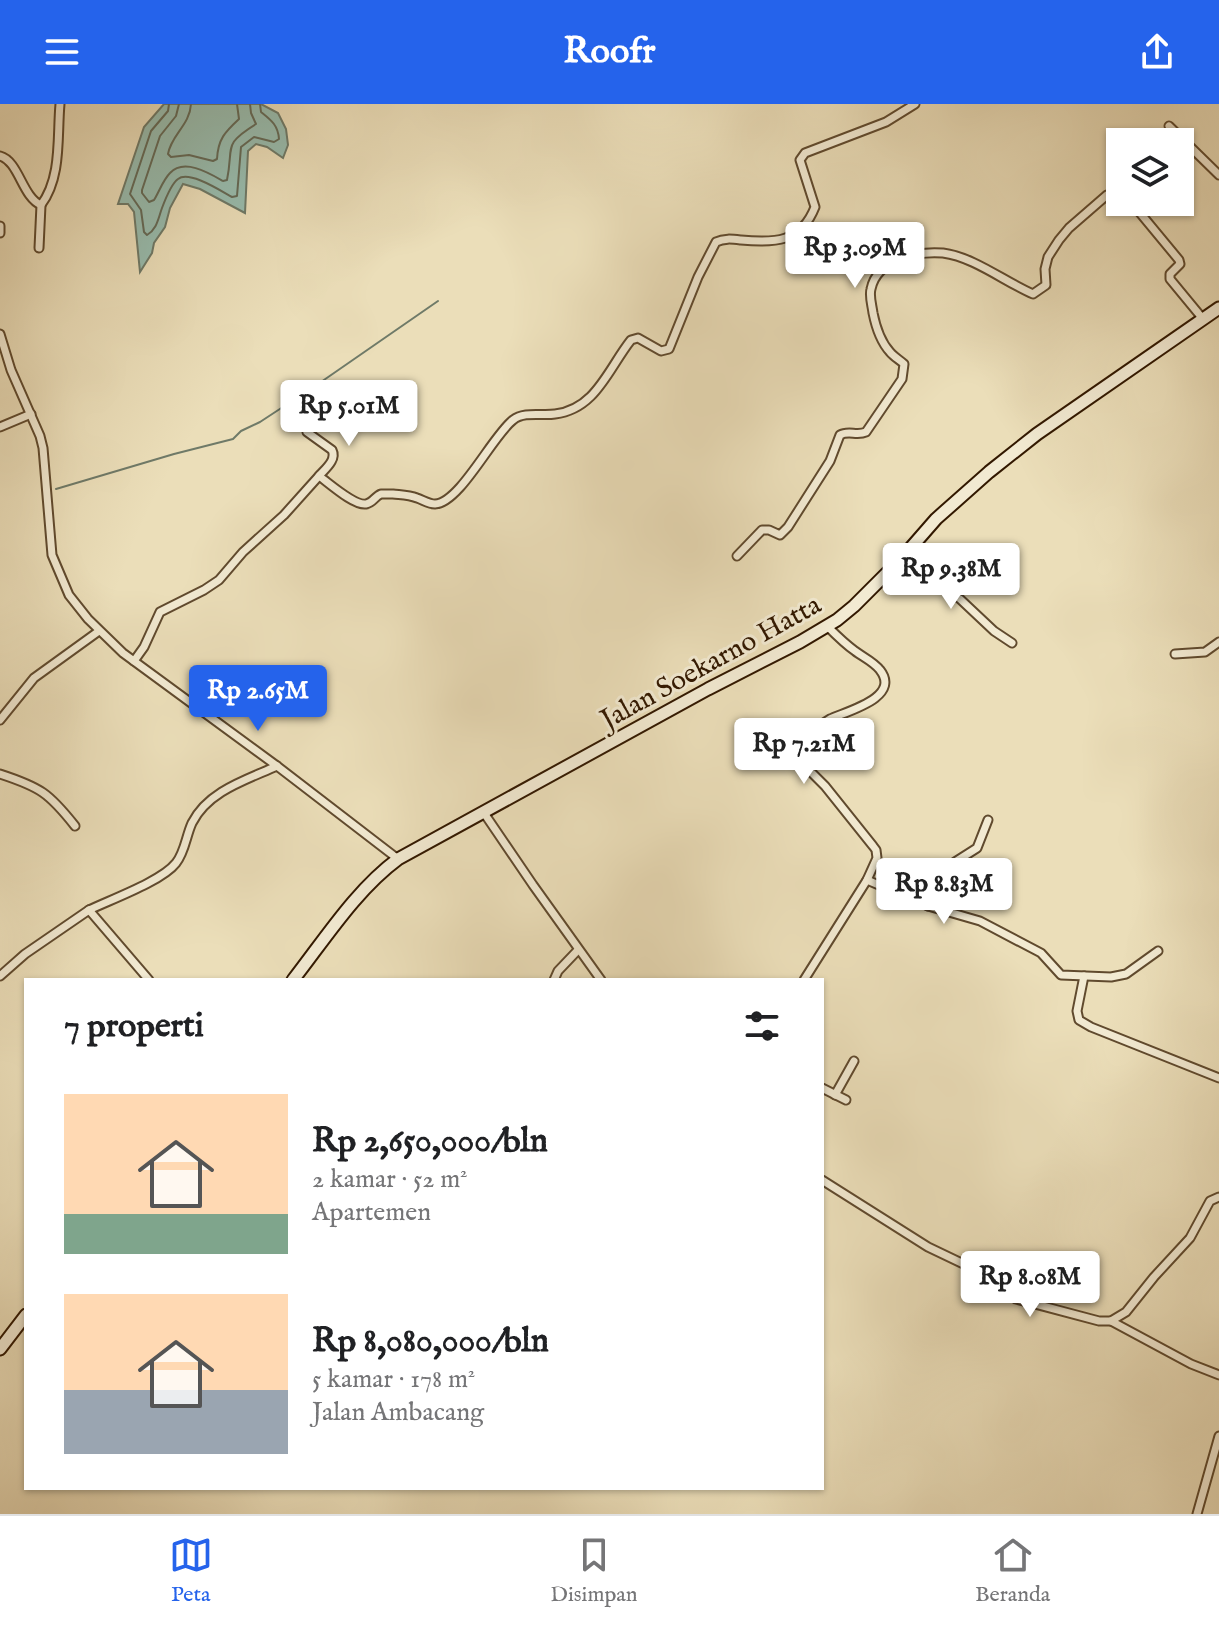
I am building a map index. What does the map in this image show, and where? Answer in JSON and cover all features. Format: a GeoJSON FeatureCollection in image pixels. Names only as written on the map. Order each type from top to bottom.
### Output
{"type":"FeatureCollection","features":[{"type":"Feature","properties":{"kind":"street"},"geometry":{"type":"LineString","coordinates":[[39,248],[41,205],[54,174],[60,104]]}},
{"type":"Feature","properties":{"kind":"street"},"geometry":{"type":"LineString","coordinates":[[319,476],[361,504],[370,503],[383,494],[405,495],[436,504],[446,499],[458,489],[516,417],[576,409],[593,395],[631,340],[638,338],[661,351],[669,349],[698,277],[716,242],[720,239],[775,241],[787,238],[805,225],[815,207],[800,160],[805,153],[886,122],[915,104]]}},
{"type":"Feature","properties":{"kind":"street"},"geometry":{"type":"LineString","coordinates":[[1169,126],[1219,175]]}},
{"type":"Feature","properties":{"kind":"street"},"geometry":{"type":"LineString","coordinates":[[0,156],[7,159],[35,203],[41,205]]}},
{"type":"Feature","properties":{"kind":"street"},"geometry":{"type":"LineString","coordinates":[[737,556],[762,530],[780,535],[788,527],[830,461],[840,435],[845,432],[860,435],[866,432],[902,379],[904,364],[891,354],[881,339],[870,292],[873,282],[887,266],[897,259],[916,254],[943,253],[960,257],[1033,294],[1046,285],[1048,257],[1069,228],[1106,196]]}},
{"type":"Feature","properties":{"kind":"street"},"geometry":{"type":"LineString","coordinates":[[1143,216],[1179,260],[1180,264],[1170,274],[1170,279],[1203,319]]}},
{"type":"Feature","properties":{"kind":"street"},"geometry":{"type":"LineString","coordinates":[[0,226],[0,233]]}},
{"type":"Feature","properties":{"kind":"street","name":"Jalan Soekarno Hatta"},"geometry":{"type":"LineString","coordinates":[[295,978],[356,901],[398,859],[827,626],[854,606],[952,505],[1028,441],[1219,308]]}},
{"type":"Feature","properties":{"kind":"street"},"geometry":{"type":"LineString","coordinates":[[0,334],[11,370],[43,448],[52,555],[69,595],[99,631],[134,661],[398,859]]}},
{"type":"Feature","properties":{"kind":"street"},"geometry":{"type":"LineString","coordinates":[[0,427],[31,414]]}},
{"type":"Feature","properties":{"kind":"street"},"geometry":{"type":"LineString","coordinates":[[134,661],[160,612],[219,580],[243,552],[284,515],[334,458],[332,450],[307,432]]}},
{"type":"Feature","properties":{"kind":"street"},"geometry":{"type":"LineString","coordinates":[[902,558],[960,599],[994,631],[1012,643]]}},
{"type":"Feature","properties":{"kind":"street"},"geometry":{"type":"LineString","coordinates":[[805,978],[867,880],[877,858],[876,850],[799,756],[808,739],[826,721],[868,704],[878,695],[884,680],[883,672],[827,626]]}},
{"type":"Feature","properties":{"kind":"street"},"geometry":{"type":"LineString","coordinates":[[0,720],[34,678],[99,631]]}},
{"type":"Feature","properties":{"kind":"street"},"geometry":{"type":"LineString","coordinates":[[1175,654],[1205,652],[1219,642]]}},
{"type":"Feature","properties":{"kind":"street"},"geometry":{"type":"LineString","coordinates":[[0,976],[25,954],[89,910],[169,871],[182,853],[192,822],[208,802],[221,792],[277,766]]}},
{"type":"Feature","properties":{"kind":"street"},"geometry":{"type":"LineString","coordinates":[[0,774],[40,789],[56,802],[75,826]]}},
{"type":"Feature","properties":{"kind":"street"},"geometry":{"type":"LineString","coordinates":[[484,813],[599,978]]}},
{"type":"Feature","properties":{"kind":"street"},"geometry":{"type":"LineString","coordinates":[[928,906],[958,859],[977,848],[988,820]]}},
{"type":"Feature","properties":{"kind":"street"},"geometry":{"type":"LineString","coordinates":[[867,880],[928,906],[972,917],[1038,950],[1061,975],[1111,977],[1126,974],[1158,951]]}},
{"type":"Feature","properties":{"kind":"street"},"geometry":{"type":"LineString","coordinates":[[89,910],[147,978]]}},
{"type":"Feature","properties":{"kind":"street"},"geometry":{"type":"LineString","coordinates":[[555,978],[578,950]]}},
{"type":"Feature","properties":{"kind":"street"},"geometry":{"type":"LineString","coordinates":[[1084,976],[1077,1011],[1079,1020],[1219,1078]]}},
{"type":"Feature","properties":{"kind":"street"},"geometry":{"type":"LineString","coordinates":[[835,1095],[854,1061]]}},
{"type":"Feature","properties":{"kind":"street"},"geometry":{"type":"LineString","coordinates":[[824,1089],[846,1100]]}},
{"type":"Feature","properties":{"kind":"street"},"geometry":{"type":"LineString","coordinates":[[824,1181],[928,1247],[976,1270],[1016,1299],[1073,1315],[1111,1321],[1191,1364],[1219,1375]]}},
{"type":"Feature","properties":{"kind":"street"},"geometry":{"type":"LineString","coordinates":[[1111,1321],[1126,1312],[1185,1245],[1206,1207],[1215,1197],[1219,1197]]}},
{"type":"Feature","properties":{"kind":"street"},"geometry":{"type":"LineString","coordinates":[[0,1349],[24,1318]]}},
{"type":"Feature","properties":{"kind":"street"},"geometry":{"type":"LineString","coordinates":[[1197,1514],[1219,1436]]}},
{"type":"Feature","properties":{"kind":"water"},"geometry":{"type":"Polygon","coordinates":[[[164,104],[261,104],[278,113],[286,129],[288,145],[283,158],[267,147],[256,144],[248,151],[245,213],[200,189],[183,184],[170,208],[165,227],[140,272],[134,212],[128,204],[118,204],[144,127],[164,104]]]}},
{"type":"Feature","properties":{"kind":"waterway"},"geometry":{"type":"LineString","coordinates":[[56,489],[233,439],[438,301]]}}]}
